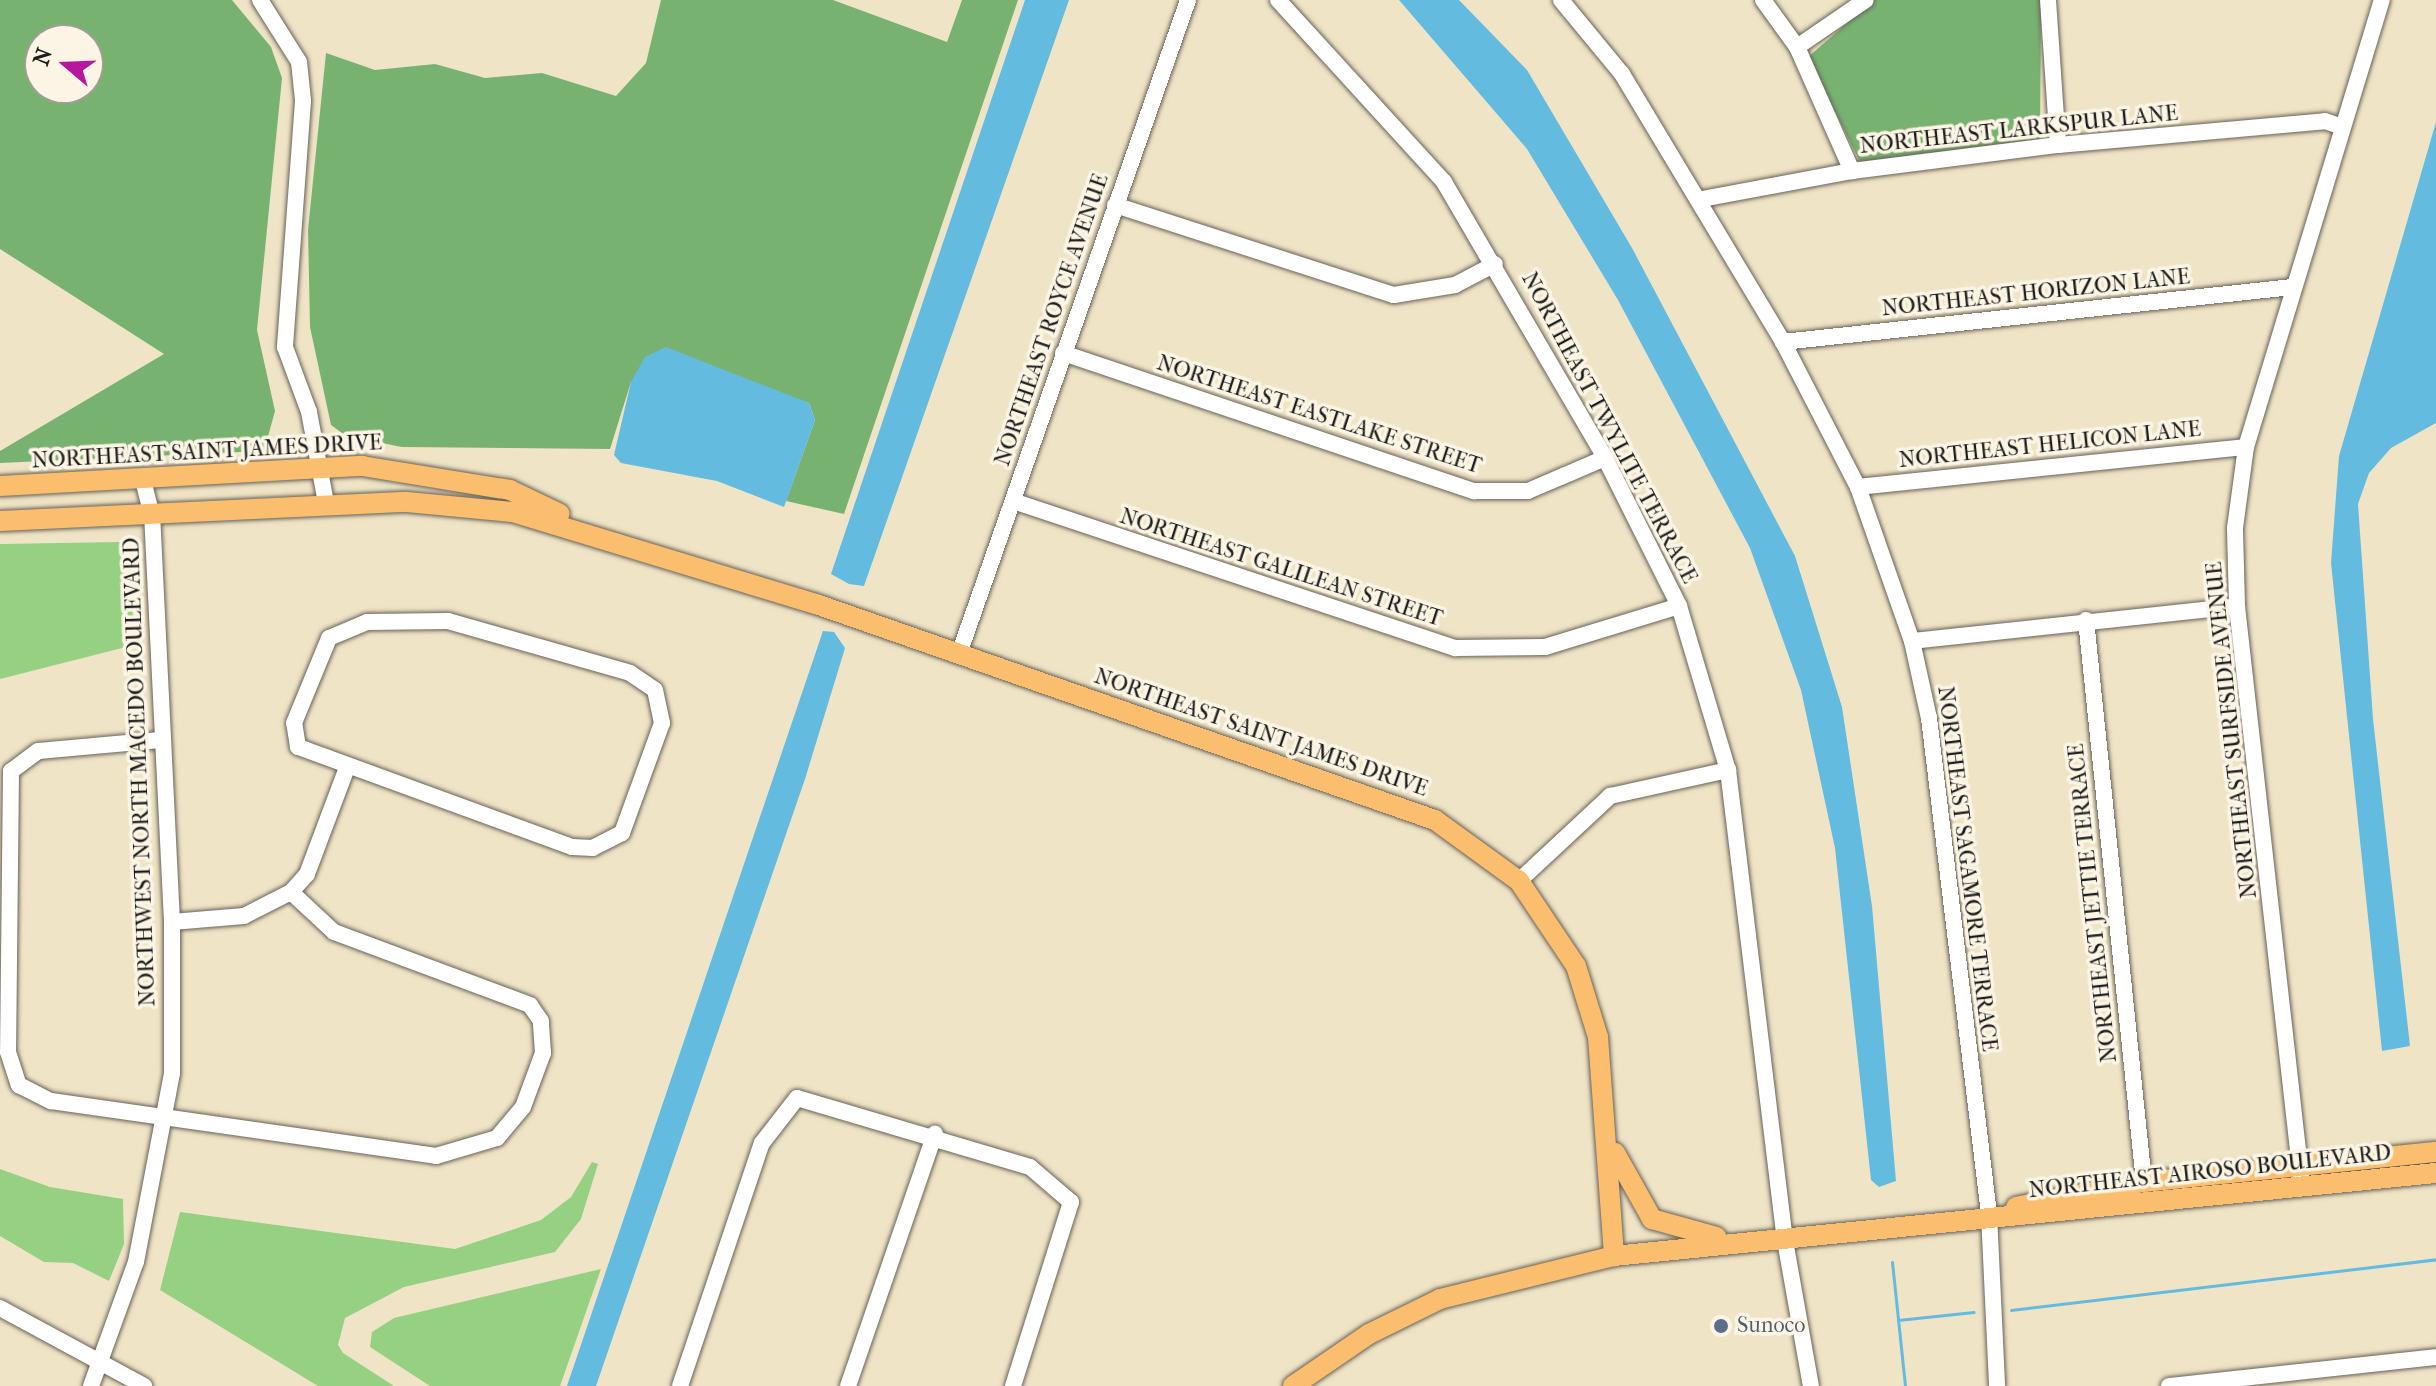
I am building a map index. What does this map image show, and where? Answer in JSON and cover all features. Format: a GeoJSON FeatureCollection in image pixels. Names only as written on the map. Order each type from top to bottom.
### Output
{"type":"FeatureCollection","features":[{"type":"Feature","properties":{"kind":"main road","name":"NORTHEAST SAINT JAMES DRIVE"},"geometry":{"type":"LineString","coordinates":[[0,486],[143,481],[318,466],[402,468],[510,490],[596,532]]}},
{"type":"Feature","properties":{"kind":"main road","name":"NORTHEAST SAINT JAMES DRIVE"},"geometry":{"type":"LineString","coordinates":[[0,521],[152,516],[326,503],[470,506],[596,532],[959,654],[1435,820],[1519,881],[1562,937],[1587,995],[1609,1139],[1614,1256]]}},
{"type":"Feature","properties":{"kind":"main road"},"geometry":{"type":"LineString","coordinates":[[1609,1139],[1638,1204],[1652,1219],[1733,1241]]}},
{"type":"Feature","properties":{"kind":"main road","name":"NORTHEAST AIROSO BOULEVARD"},"geometry":{"type":"LineString","coordinates":[[1989,1214],[2064,1215],[2301,1178],[2436,1152]]}},
{"type":"Feature","properties":{"kind":"main road","name":"NORTHEAST AIROSO BOULEVARD"},"geometry":{"type":"LineString","coordinates":[[1293,1386],[1369,1334],[1440,1299],[1614,1256],[1989,1214],[2144,1182],[2436,1173]]}},
{"type":"Feature","properties":{"kind":"street","name":"NORTHEAST ROYCE AVENUE"},"geometry":{"type":"LineString","coordinates":[[959,654],[1188,0]]}},
{"type":"Feature","properties":{"kind":"street","name":"NORTHEAST TWYLITE TERRACE"},"geometry":{"type":"LineString","coordinates":[[1278,0],[1408,134],[1495,264],[1605,458],[1679,606],[1728,770],[1784,1235],[1811,1386]]}},
{"type":"Feature","properties":{"kind":"street","name":"NORTHEAST SAGAMORE TERRACE"},"geometry":{"type":"LineString","coordinates":[[1561,0],[1622,74],[1702,199],[1783,342],[1858,487],[1912,641],[1929,718],[1989,1214],[1997,1386]]}},
{"type":"Feature","properties":{"kind":"street"},"geometry":{"type":"LineString","coordinates":[[1763,0],[1797,47],[1852,171]]}},
{"type":"Feature","properties":{"kind":"street"},"geometry":{"type":"LineString","coordinates":[[1797,47],[1866,0]]}},
{"type":"Feature","properties":{"kind":"street"},"geometry":{"type":"LineString","coordinates":[[2048,0],[2058,145]]}},
{"type":"Feature","properties":{"kind":"street","name":"NORTHEAST SURFSIDE AVENUE"},"geometry":{"type":"LineString","coordinates":[[2301,1178],[2237,606],[2235,528],[2246,447],[2382,0]]}},
{"type":"Feature","properties":{"kind":"street"},"geometry":{"type":"LineString","coordinates":[[268,3],[299,62],[285,347],[309,412],[326,503]]}},
{"type":"Feature","properties":{"kind":"street","name":"NORTHEAST LARKSPUR LANE"},"geometry":{"type":"LineString","coordinates":[[1702,199],[1852,171],[2058,145],[2325,121],[2342,127]]}},
{"type":"Feature","properties":{"kind":"street"},"geometry":{"type":"LineString","coordinates":[[1115,205],[1394,295],[1455,285],[1495,264]]}},
{"type":"Feature","properties":{"kind":"street","name":"NORTHEAST HORIZON LANE"},"geometry":{"type":"LineString","coordinates":[[1783,342],[2293,287]]}},
{"type":"Feature","properties":{"kind":"street","name":"NORTHEAST EASTLAKE STREET"},"geometry":{"type":"LineString","coordinates":[[1063,353],[1474,491],[1528,491],[1605,458]]}},
{"type":"Feature","properties":{"kind":"street","name":"NORTHEAST HELICON LANE"},"geometry":{"type":"LineString","coordinates":[[1858,487],[2246,447]]}},
{"type":"Feature","properties":{"kind":"street","name":"NORTHWEST NORTH MACEDO BOULEVARD"},"geometry":{"type":"LineString","coordinates":[[91,1386],[136,1262],[166,1119],[172,922],[160,740],[152,516],[143,481]]}},
{"type":"Feature","properties":{"kind":"street","name":"NORTHEAST GALILEAN STREET"},"geometry":{"type":"LineString","coordinates":[[1013,501],[1455,648],[1545,647],[1679,606]]}},
{"type":"Feature","properties":{"kind":"street"},"geometry":{"type":"LineString","coordinates":[[1912,641],[2237,606]]}},
{"type":"Feature","properties":{"kind":"street","name":"NORTHEAST JETTIE TERRACE"},"geometry":{"type":"LineString","coordinates":[[2086,620],[2144,1182]]}},
{"type":"Feature","properties":{"kind":"street"},"geometry":{"type":"LineString","coordinates":[[448,621],[515,634],[630,673],[661,704],[662,723],[631,817],[622,833],[593,848],[346,770],[307,756],[294,739],[294,723],[329,638],[367,622],[448,621]]}},
{"type":"Feature","properties":{"kind":"street"},"geometry":{"type":"LineString","coordinates":[[160,740],[38,751],[11,771],[6,966],[8,1052],[19,1085],[51,1101],[166,1119],[436,1156],[480,1149],[523,1107],[543,1053],[541,1021],[530,1005],[334,932],[291,892]]}},
{"type":"Feature","properties":{"kind":"street"},"geometry":{"type":"LineString","coordinates":[[172,922],[244,916],[291,892],[307,874],[346,770]]}},
{"type":"Feature","properties":{"kind":"street"},"geometry":{"type":"LineString","coordinates":[[1519,881],[1610,796],[1728,770]]}},
{"type":"Feature","properties":{"kind":"street"},"geometry":{"type":"LineString","coordinates":[[680,1386],[762,1143],[797,1098],[935,1134],[1030,1167],[1071,1202],[1013,1386]]}},
{"type":"Feature","properties":{"kind":"street"},"geometry":{"type":"LineString","coordinates":[[848,1386],[935,1134]]}},
{"type":"Feature","properties":{"kind":"street"},"geometry":{"type":"LineString","coordinates":[[0,1308],[144,1386]]}},
{"type":"Feature","properties":{"kind":"street"},"geometry":{"type":"LineString","coordinates":[[2169,1386],[2436,1357]]}},
{"type":"Feature","properties":{"kind":"green space"},"geometry":{"type":"Polygon","coordinates":[[[0,0],[232,0],[271,47],[282,78],[257,330],[275,411],[264,451],[0,463],[0,451],[164,354],[0,249],[0,0]]]}},
{"type":"Feature","properties":{"kind":"green space"},"geometry":{"type":"Polygon","coordinates":[[[661,0],[833,0],[947,42],[962,0],[1018,0],[844,514],[786,501],[815,420],[809,403],[732,377],[631,382],[610,449],[402,447],[346,436],[331,425],[310,327],[308,230],[326,53],[375,70],[435,64],[485,78],[542,73],[616,96],[646,63],[661,0]]]}},
{"type":"Feature","properties":{"kind":"green space"},"geometry":{"type":"Polygon","coordinates":[[[1874,0],[2041,0],[2040,139],[1860,162],[1808,57],[1874,0]]]}},
{"type":"Feature","properties":{"kind":"green space"},"geometry":{"type":"Polygon","coordinates":[[[120,542],[138,644],[0,679],[0,544],[120,542]]]}},
{"type":"Feature","properties":{"kind":"green space"},"geometry":{"type":"Polygon","coordinates":[[[592,1162],[598,1164],[581,1219],[555,1252],[404,1287],[345,1318],[338,1345],[343,1353],[394,1386],[318,1386],[160,1290],[180,1212],[455,1249],[541,1220],[571,1197],[592,1162]]]}},
{"type":"Feature","properties":{"kind":"green space"},"geometry":{"type":"Polygon","coordinates":[[[0,1169],[50,1187],[123,1199],[124,1244],[109,1281],[73,1263],[44,1262],[0,1236],[0,1169]]]}},
{"type":"Feature","properties":{"kind":"green space"},"geometry":{"type":"Polygon","coordinates":[[[601,1269],[560,1386],[430,1386],[370,1347],[372,1332],[394,1318],[601,1269]]]}},
{"type":"Feature","properties":{"kind":"water"},"geometry":{"type":"Polygon","coordinates":[[[1025,0],[1069,0],[864,586],[849,584],[831,574],[1025,0]]]}},
{"type":"Feature","properties":{"kind":"water"},"geometry":{"type":"Polygon","coordinates":[[[1399,0],[1459,0],[1527,70],[1632,248],[1795,556],[1842,707],[1872,906],[1896,1181],[1879,1187],[1871,1180],[1835,848],[1801,690],[1750,548],[1618,300],[1527,149],[1399,0]]]}},
{"type":"Feature","properties":{"kind":"water"},"geometry":{"type":"Polygon","coordinates":[[[2436,122],[2436,423],[2391,448],[2369,473],[2358,504],[2373,719],[2410,1046],[2382,1051],[2331,563],[2339,456],[2436,122]]]}},
{"type":"Feature","properties":{"kind":"water"},"geometry":{"type":"Polygon","coordinates":[[[666,347],[809,403],[815,420],[784,507],[717,481],[621,463],[614,455],[631,382],[645,357],[666,347]]]}},
{"type":"Feature","properties":{"kind":"water"},"geometry":{"type":"Polygon","coordinates":[[[823,631],[834,632],[845,648],[805,779],[596,1386],[567,1386],[823,631]]]}},
{"type":"Feature","properties":{"kind":"waterway"},"geometry":{"type":"LineString","coordinates":[[2011,1310],[2436,1259]]}},
{"type":"Feature","properties":{"kind":"waterway"},"geometry":{"type":"LineString","coordinates":[[1892,1262],[1905,1386]]}},
{"type":"Feature","properties":{"kind":"waterway"},"geometry":{"type":"LineString","coordinates":[[1898,1320],[1974,1312]]}},
{"type":"Feature","properties":{"kind":"place","name":"Sunoco"},"geometry":{"type":"Point","coordinates":[1721,1326]}}]}
